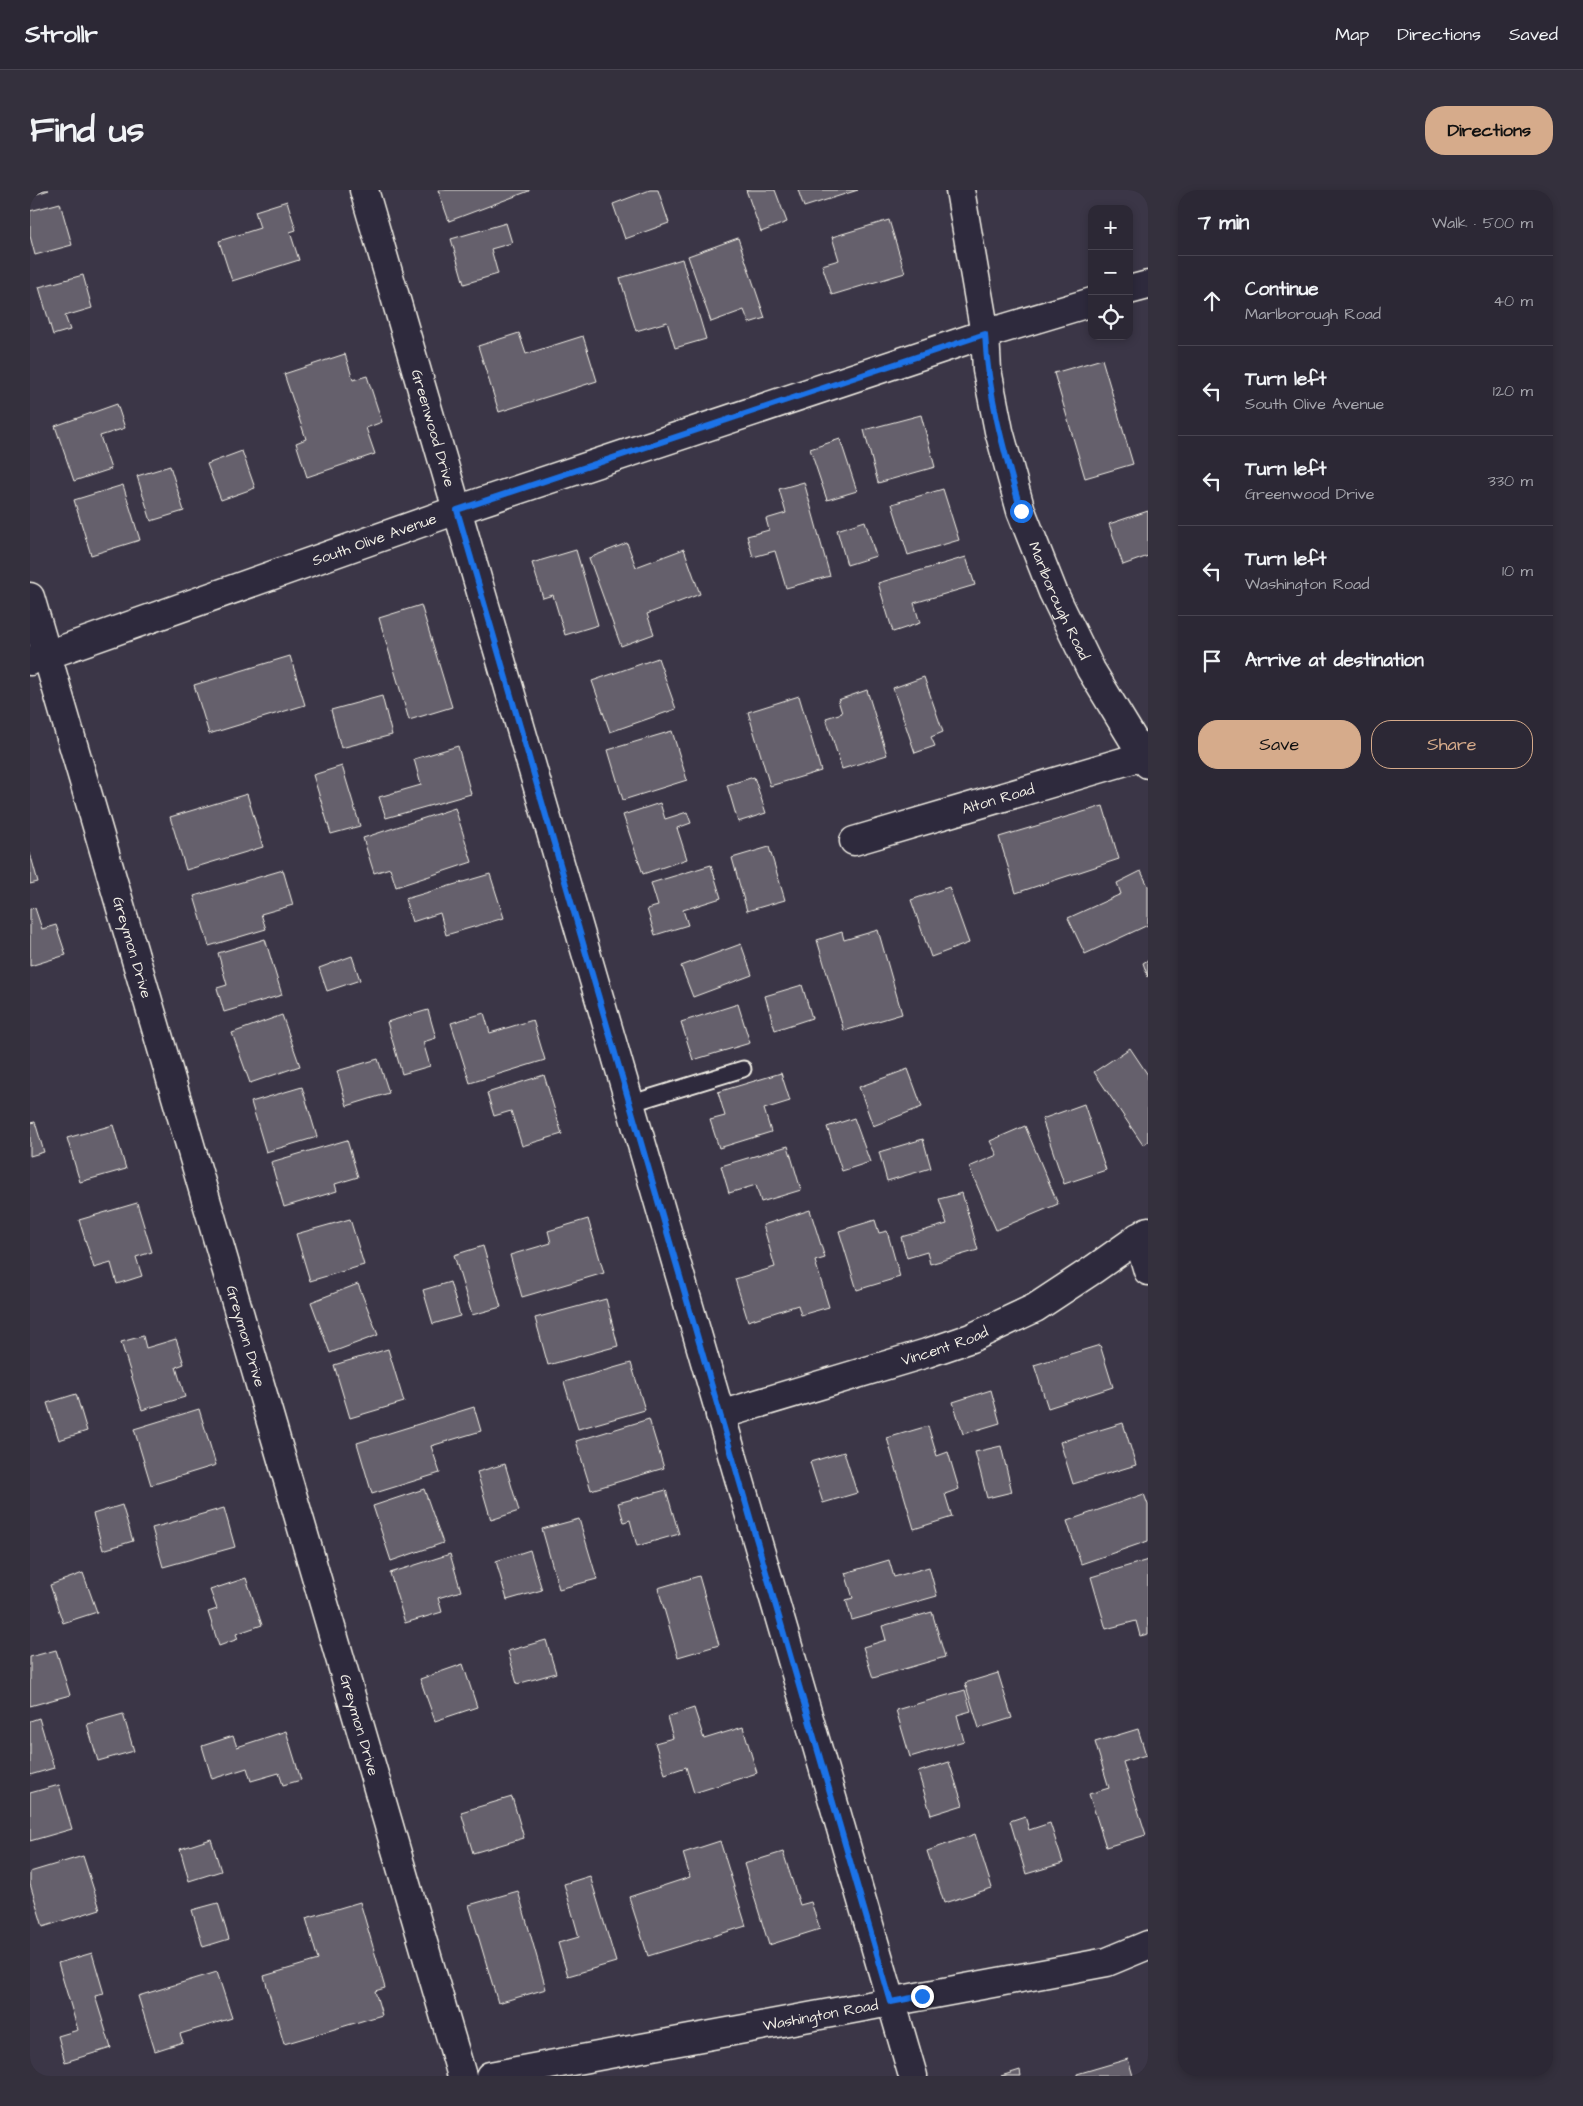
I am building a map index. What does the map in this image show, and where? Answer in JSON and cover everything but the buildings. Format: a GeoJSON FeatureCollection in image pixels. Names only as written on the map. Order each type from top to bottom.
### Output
{"type":"FeatureCollection","features":[{"type":"Feature","properties":{"kind":"street","name":"Greenwood Drive"},"geometry":{"type":"LineString","coordinates":[[364,190],[913,2076]]}},
{"type":"Feature","properties":{"kind":"street","name":"Marlborough Road"},"geometry":{"type":"LineString","coordinates":[[960,190],[985,334],[986,370],[999,431],[1021,511],[1053,592],[1091,670],[1145,760]]}},
{"type":"Feature","properties":{"kind":"street"},"geometry":{"type":"LineString","coordinates":[[1133,289],[1148,285]]}},
{"type":"Feature","properties":{"kind":"street","name":"South Olive Avenue"},"geometry":{"type":"LineString","coordinates":[[38,658],[457,510],[985,334],[1088,303]]}},
{"type":"Feature","properties":{"kind":"street","name":"Greymon Drive"},"geometry":{"type":"LineString","coordinates":[[30,597],[38,658],[462,2076]]}},
{"type":"Feature","properties":{"kind":"street","name":"Alton Road"},"geometry":{"type":"LineString","coordinates":[[854,840],[1145,760]]}},
{"type":"Feature","properties":{"kind":"street"},"geometry":{"type":"LineString","coordinates":[[1143,1234],[1148,1271]]}},
{"type":"Feature","properties":{"kind":"street","name":"Vincent Road"},"geometry":{"type":"LineString","coordinates":[[720,1416],[971,1338],[1035,1308],[1143,1234]]}},
{"type":"Feature","properties":{"kind":"street","name":"Washington Road"},"geometry":{"type":"LineString","coordinates":[[490,2076],[1107,1962],[1148,1945]]}},
{"type":"Feature","properties":{"kind":"lane"},"geometry":{"type":"LineString","coordinates":[[629,1104],[743,1069]]}},
{"type":"Feature","properties":{"kind":"route"},"geometry":{"type":"LineString","coordinates":[[922,1996],[891,2002],[457,510],[985,334],[986,370],[999,431],[1021,511]]}}]}
